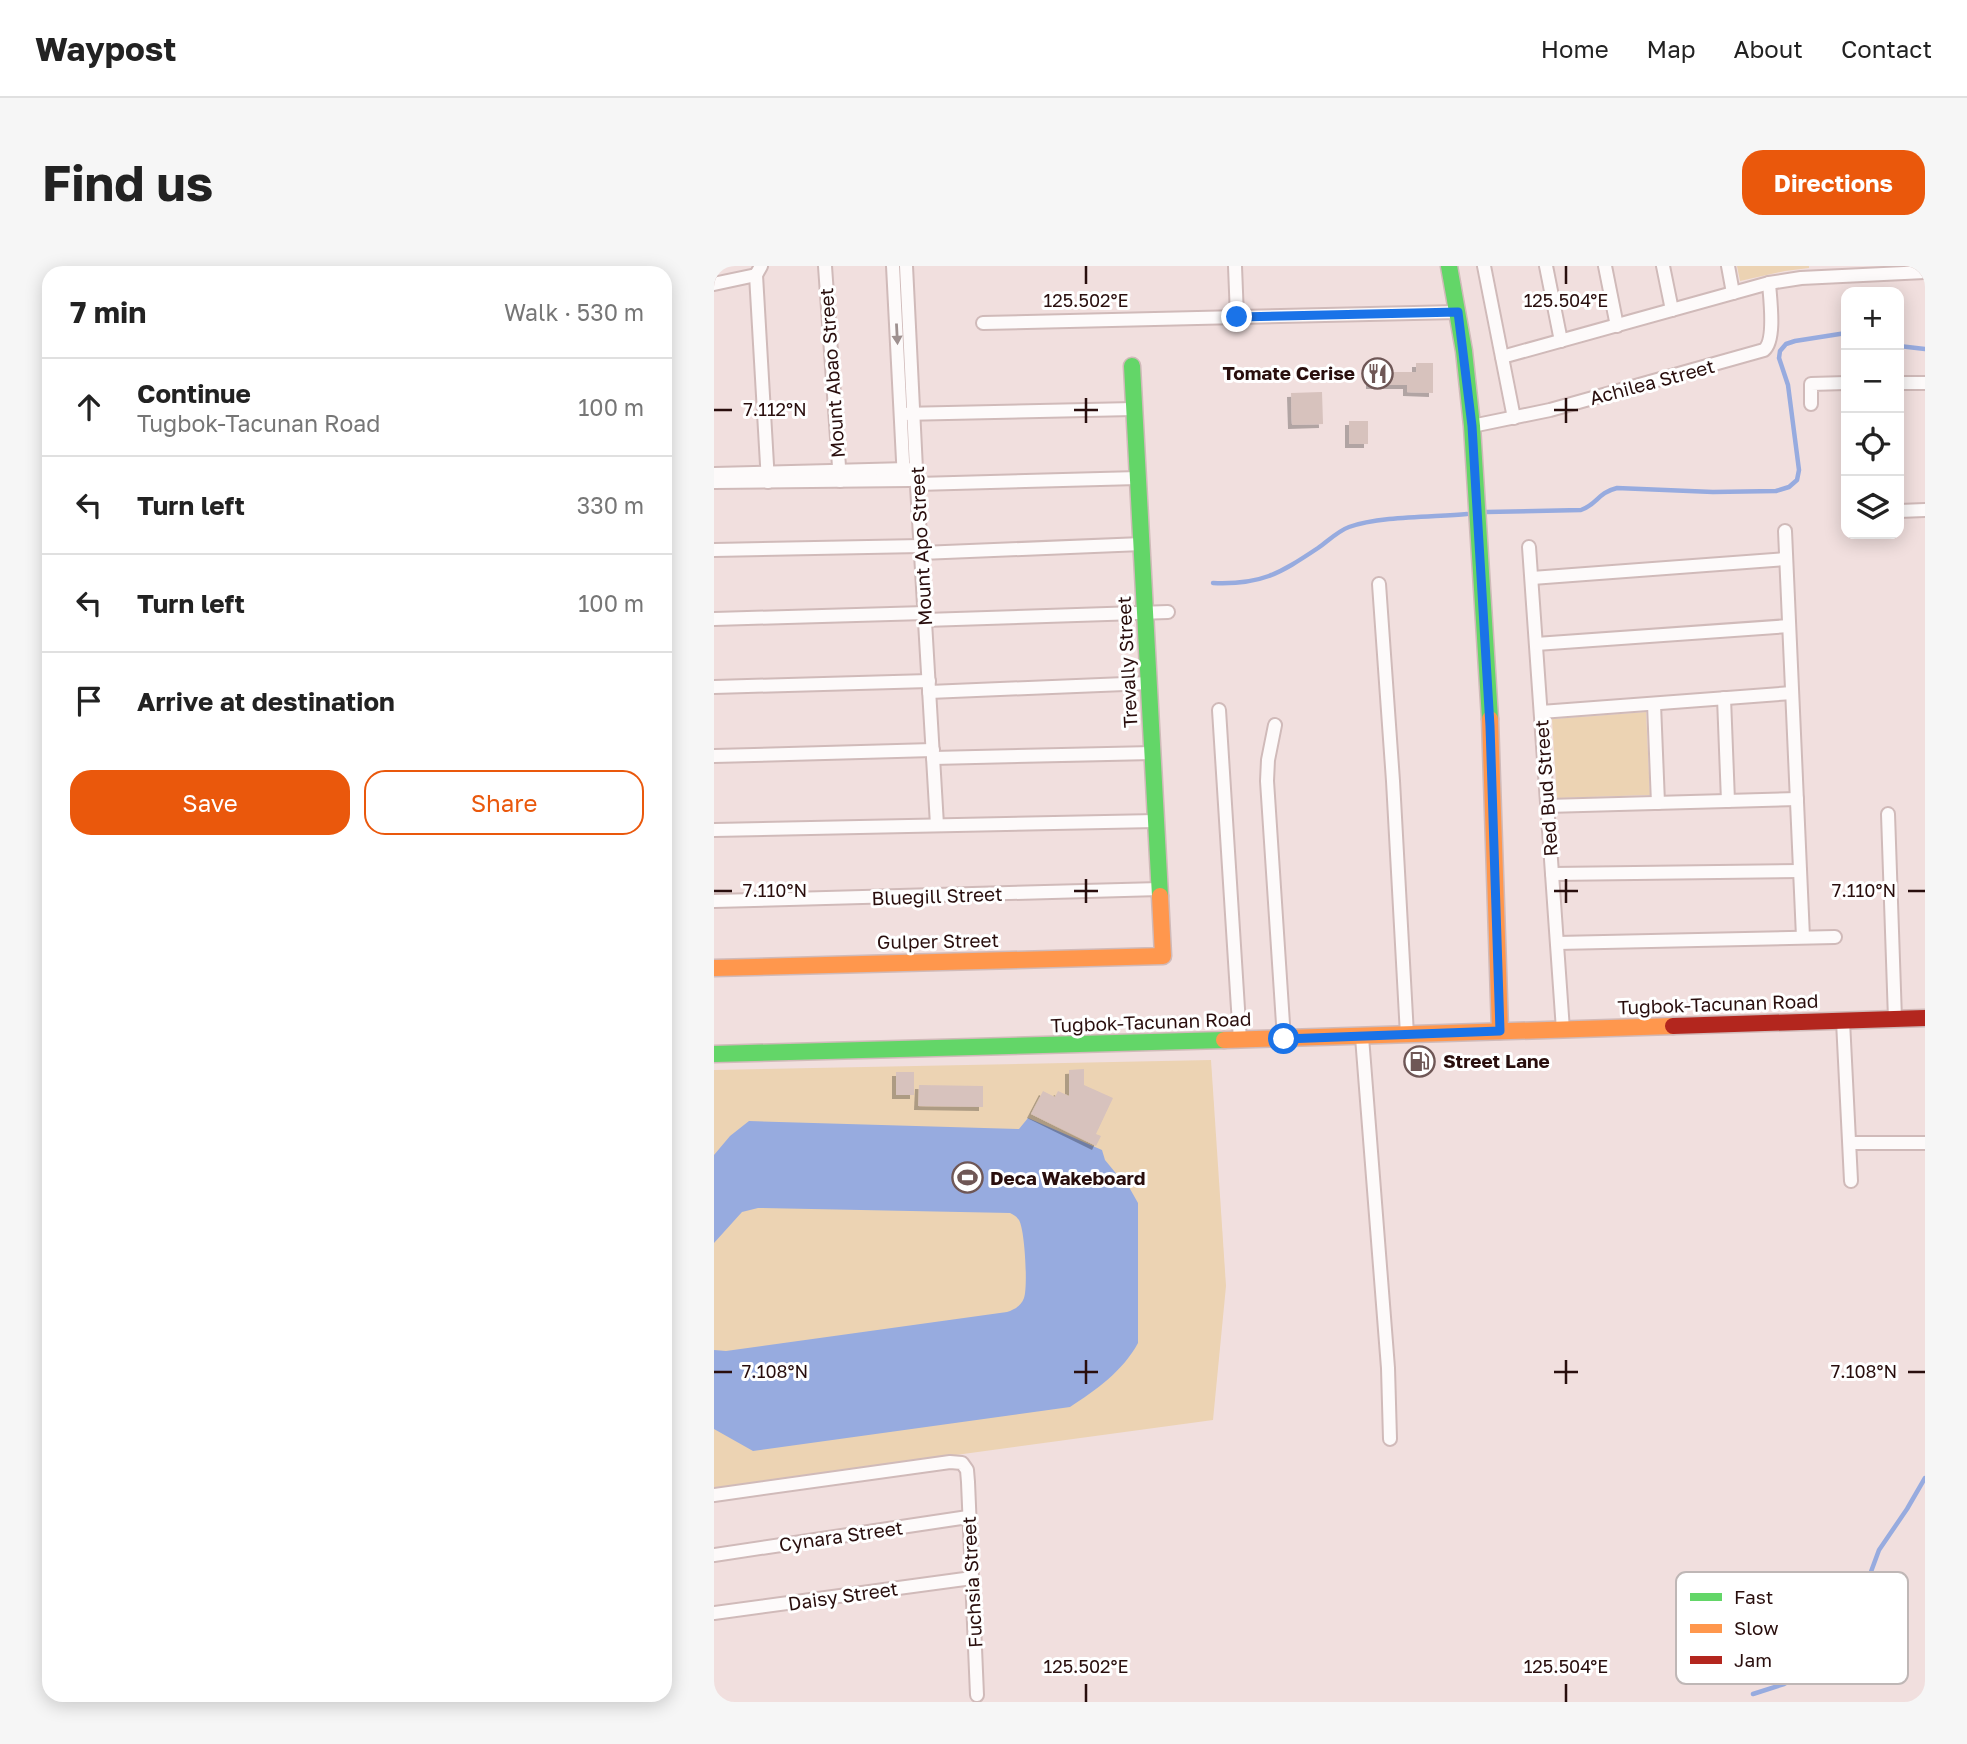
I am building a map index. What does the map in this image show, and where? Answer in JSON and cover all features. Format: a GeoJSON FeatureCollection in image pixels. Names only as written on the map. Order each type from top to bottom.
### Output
{"type":"FeatureCollection","features":[{"type":"Feature","properties":{"kind":"street","name":"Mount Abao Street"},"geometry":{"type":"LineString","coordinates":[[825,266],[839,475]]}},
{"type":"Feature","properties":{"kind":"street","name":"Mount Apo Street"},"geometry":{"type":"LineString","coordinates":[[893,266],[911,476],[921,549],[937,825]]}},
{"type":"Feature","properties":{"kind":"street","name":"Mount Apo Street"},"geometry":{"type":"LineString","coordinates":[[906,266],[907,414]]}},
{"type":"Feature","properties":{"kind":"street"},"geometry":{"type":"LineString","coordinates":[[1235,266],[1237,317]]}},
{"type":"Feature","properties":{"kind":"street"},"geometry":{"type":"LineString","coordinates":[[1449,266],[1458,312],[1472,426],[1490,726],[1500,1031]]}},
{"type":"Feature","properties":{"kind":"street"},"geometry":{"type":"LineString","coordinates":[[1484,266],[1514,418]]}},
{"type":"Feature","properties":{"kind":"street"},"geometry":{"type":"LineString","coordinates":[[1546,266],[1561,341]]}},
{"type":"Feature","properties":{"kind":"street"},"geometry":{"type":"LineString","coordinates":[[1605,266],[1616,326]]}},
{"type":"Feature","properties":{"kind":"street"},"geometry":{"type":"LineString","coordinates":[[1663,266],[1672,310]]}},
{"type":"Feature","properties":{"kind":"street"},"geometry":{"type":"LineString","coordinates":[[1728,266],[1733,293]]}},
{"type":"Feature","properties":{"kind":"street"},"geometry":{"type":"LineString","coordinates":[[714,284],[758,271],[768,477]]}},
{"type":"Feature","properties":{"kind":"street"},"geometry":{"type":"LineString","coordinates":[[1502,358],[1816,271],[1925,272]]}},
{"type":"Feature","properties":{"kind":"street","name":"Achilea Street"},"geometry":{"type":"LineString","coordinates":[[1472,426],[1514,418],[1764,350],[1769,346],[1771,336],[1769,284]]}},
{"type":"Feature","properties":{"kind":"street"},"geometry":{"type":"LineString","coordinates":[[983,323],[1458,312]]}},
{"type":"Feature","properties":{"kind":"street","name":"Trevally Street"},"geometry":{"type":"LineString","coordinates":[[1132,366],[1163,956]]}},
{"type":"Feature","properties":{"kind":"street"},"geometry":{"type":"LineString","coordinates":[[1811,404],[1811,384],[1841,383]]}},
{"type":"Feature","properties":{"kind":"street"},"geometry":{"type":"LineString","coordinates":[[1904,383],[1925,383]]}},
{"type":"Feature","properties":{"kind":"street"},"geometry":{"type":"LineString","coordinates":[[907,414],[1134,409]]}},
{"type":"Feature","properties":{"kind":"street"},"geometry":{"type":"LineString","coordinates":[[714,474],[768,477]]}},
{"type":"Feature","properties":{"kind":"street"},"geometry":{"type":"LineString","coordinates":[[714,482],[839,475],[1138,478]]}},
{"type":"Feature","properties":{"kind":"street"},"geometry":{"type":"LineString","coordinates":[[1904,511],[1925,510]]}},
{"type":"Feature","properties":{"kind":"street"},"geometry":{"type":"LineString","coordinates":[[1785,531],[1803,937]]}},
{"type":"Feature","properties":{"kind":"street"},"geometry":{"type":"LineString","coordinates":[[714,550],[1142,544]]}},
{"type":"Feature","properties":{"kind":"street","name":"Red Bud Street"},"geometry":{"type":"LineString","coordinates":[[1529,547],[1563,1030]]}},
{"type":"Feature","properties":{"kind":"street"},"geometry":{"type":"LineString","coordinates":[[1531,578],[1786,559]]}},
{"type":"Feature","properties":{"kind":"street"},"geometry":{"type":"LineString","coordinates":[[1379,584],[1394,781],[1407,1035]]}},
{"type":"Feature","properties":{"kind":"street"},"geometry":{"type":"LineString","coordinates":[[714,618],[1168,612]]}},
{"type":"Feature","properties":{"kind":"street"},"geometry":{"type":"LineString","coordinates":[[1536,644],[1789,626]]}},
{"type":"Feature","properties":{"kind":"street"},"geometry":{"type":"LineString","coordinates":[[714,687],[1149,683]]}},
{"type":"Feature","properties":{"kind":"street"},"geometry":{"type":"LineString","coordinates":[[1541,712],[1792,693]]}},
{"type":"Feature","properties":{"kind":"street"},"geometry":{"type":"LineString","coordinates":[[1724,698],[1728,801]]}},
{"type":"Feature","properties":{"kind":"street"},"geometry":{"type":"LineString","coordinates":[[1654,704],[1658,803]]}},
{"type":"Feature","properties":{"kind":"street"},"geometry":{"type":"LineString","coordinates":[[1219,710],[1240,1040]]}},
{"type":"Feature","properties":{"kind":"street"},"geometry":{"type":"LineString","coordinates":[[1275,725],[1267,781],[1284,1039]]}},
{"type":"Feature","properties":{"kind":"street"},"geometry":{"type":"LineString","coordinates":[[714,756],[1153,753]]}},
{"type":"Feature","properties":{"kind":"street"},"geometry":{"type":"LineString","coordinates":[[1547,806],[1797,799]]}},
{"type":"Feature","properties":{"kind":"street"},"geometry":{"type":"LineString","coordinates":[[1888,814],[1895,1019]]}},
{"type":"Feature","properties":{"kind":"street"},"geometry":{"type":"LineString","coordinates":[[714,830],[1156,821]]}},
{"type":"Feature","properties":{"kind":"street"},"geometry":{"type":"LineString","coordinates":[[1552,874],[1800,871]]}},
{"type":"Feature","properties":{"kind":"street","name":"Bluegill Street"},"geometry":{"type":"LineString","coordinates":[[714,901],[1160,889]]}},
{"type":"Feature","properties":{"kind":"street"},"geometry":{"type":"LineString","coordinates":[[1557,943],[1835,937]]}},
{"type":"Feature","properties":{"kind":"street","name":"Gulper Street"},"geometry":{"type":"LineString","coordinates":[[714,968],[1163,956]]}},
{"type":"Feature","properties":{"kind":"street","name":"Tugbok-Tacunan Road"},"geometry":{"type":"LineString","coordinates":[[714,1054],[1363,1037],[1925,1018]]}},
{"type":"Feature","properties":{"kind":"street"},"geometry":{"type":"LineString","coordinates":[[1843,1021],[1851,1181]]}},
{"type":"Feature","properties":{"kind":"street"},"geometry":{"type":"LineString","coordinates":[[1363,1037],[1385,1322],[1390,1439]]}},
{"type":"Feature","properties":{"kind":"street"},"geometry":{"type":"LineString","coordinates":[[1850,1143],[1925,1143]]}},
{"type":"Feature","properties":{"kind":"street","name":"Fuchsia Street"},"geometry":{"type":"LineString","coordinates":[[714,1495],[950,1462],[961,1463],[967,1470],[977,1695]]}},
{"type":"Feature","properties":{"kind":"street","name":"Cynara Street"},"geometry":{"type":"LineString","coordinates":[[714,1555],[968,1517]]}},
{"type":"Feature","properties":{"kind":"street","name":"Daisy Street"},"geometry":{"type":"LineString","coordinates":[[714,1614],[972,1578]]}},
{"type":"Feature","properties":{"kind":"shaded area"},"geometry":{"type":"Polygon","coordinates":[[[1737,266],[1809,266],[1809,268],[1740,281],[1737,266]]]}},
{"type":"Feature","properties":{"kind":"shaded area"},"geometry":{"type":"Polygon","coordinates":[[[1646,712],[1650,795],[1557,798],[1552,719],[1646,712]]]}},
{"type":"Feature","properties":{"kind":"shaded area","name":"Deca Wakeboard"},"geometry":{"type":"Polygon","coordinates":[[[1211,1060],[1226,1286],[1213,1420],[714,1488],[714,1070],[1211,1060]]]}},
{"type":"Feature","properties":{"kind":"water"},"geometry":{"type":"Polygon","coordinates":[[[1028,1118],[1102,1150],[1105,1160],[1119,1177],[1125,1180],[1138,1203],[1138,1343],[1117,1371],[1070,1407],[753,1451],[714,1429],[714,1350],[726,1351],[1007,1312],[1023,1301],[1026,1283],[1021,1226],[1018,1219],[1010,1213],[758,1208],[742,1212],[714,1243],[714,1155],[730,1136],[749,1121],[1019,1129],[1028,1118]]]}},
{"type":"Feature","properties":{"kind":"building"},"geometry":{"type":"Polygon","coordinates":[[[1370,363],[1388,363],[1388,372],[1416,372],[1416,363],[1433,363],[1433,393],[1407,392],[1407,385],[1370,385],[1370,363]]]}},
{"type":"Feature","properties":{"kind":"building"},"geometry":{"type":"Polygon","coordinates":[[[1322,392],[1323,424],[1292,425],[1291,393],[1322,392]]]}},
{"type":"Feature","properties":{"kind":"building"},"geometry":{"type":"Polygon","coordinates":[[[1349,421],[1368,421],[1368,444],[1349,444],[1349,421]]]}},
{"type":"Feature","properties":{"kind":"building"},"geometry":{"type":"Polygon","coordinates":[[[1084,1069],[1084,1085],[1113,1098],[1096,1134],[1101,1136],[1096,1146],[1031,1114],[1043,1091],[1055,1097],[1058,1091],[1069,1096],[1069,1070],[1084,1069]]]}},
{"type":"Feature","properties":{"kind":"building"},"geometry":{"type":"Polygon","coordinates":[[[896,1072],[914,1072],[914,1095],[896,1095],[896,1072]]]}},
{"type":"Feature","properties":{"kind":"building"},"geometry":{"type":"Polygon","coordinates":[[[919,1085],[983,1086],[983,1107],[918,1106],[919,1085]]]}},
{"type":"Feature","properties":{"kind":"waterway"},"geometry":{"type":"LineString","coordinates":[[1486,512],[1581,510],[1617,488],[1713,492],[1776,491],[1789,487],[1797,480],[1799,470],[1788,385],[1779,358],[1780,351],[1786,344],[1795,341],[1841,334]]}},
{"type":"Feature","properties":{"kind":"waterway"},"geometry":{"type":"LineString","coordinates":[[1904,347],[1925,349]]}},
{"type":"Feature","properties":{"kind":"waterway"},"geometry":{"type":"LineString","coordinates":[[1213,583],[1244,582],[1269,576],[1304,557],[1341,531],[1361,523],[1467,514]]}},
{"type":"Feature","properties":{"kind":"waterway"},"geometry":{"type":"LineString","coordinates":[[1871,1572],[1879,1550],[1925,1478]]}},
{"type":"Feature","properties":{"kind":"waterway"},"geometry":{"type":"LineString","coordinates":[[1753,1694],[1784,1684]]}},
{"type":"Feature","properties":{"kind":"traffic: fast"},"geometry":{"type":"LineString","coordinates":[[1449,266],[1464,351],[1472,426],[1490,719]]}},
{"type":"Feature","properties":{"kind":"traffic: fast"},"geometry":{"type":"LineString","coordinates":[[1132,366],[1160,896]]}},
{"type":"Feature","properties":{"kind":"traffic: fast"},"geometry":{"type":"LineString","coordinates":[[714,1054],[1224,1040]]}},
{"type":"Feature","properties":{"kind":"traffic: slow"},"geometry":{"type":"LineString","coordinates":[[1490,719],[1500,1031]]}},
{"type":"Feature","properties":{"kind":"traffic: slow"},"geometry":{"type":"LineString","coordinates":[[714,968],[1163,956],[1160,896]]}},
{"type":"Feature","properties":{"kind":"traffic: slow"},"geometry":{"type":"LineString","coordinates":[[1224,1040],[1673,1026]]}},
{"type":"Feature","properties":{"kind":"traffic: jam"},"geometry":{"type":"LineString","coordinates":[[1673,1026],[1925,1018]]}},
{"type":"Feature","properties":{"kind":"place","name":"Tomate Cerise"},"geometry":{"type":"Point","coordinates":[1378,373]}},
{"type":"Feature","properties":{"kind":"place","name":"Street Lane"},"geometry":{"type":"Point","coordinates":[1420,1061]}},
{"type":"Feature","properties":{"kind":"place","name":"Deca Wakeboard"},"geometry":{"type":"Point","coordinates":[967,1178]}},
{"type":"Feature","properties":{"kind":"route"},"geometry":{"type":"LineString","coordinates":[[1237,317],[1458,312],[1472,426],[1490,726],[1500,1031],[1284,1039]]}}]}
